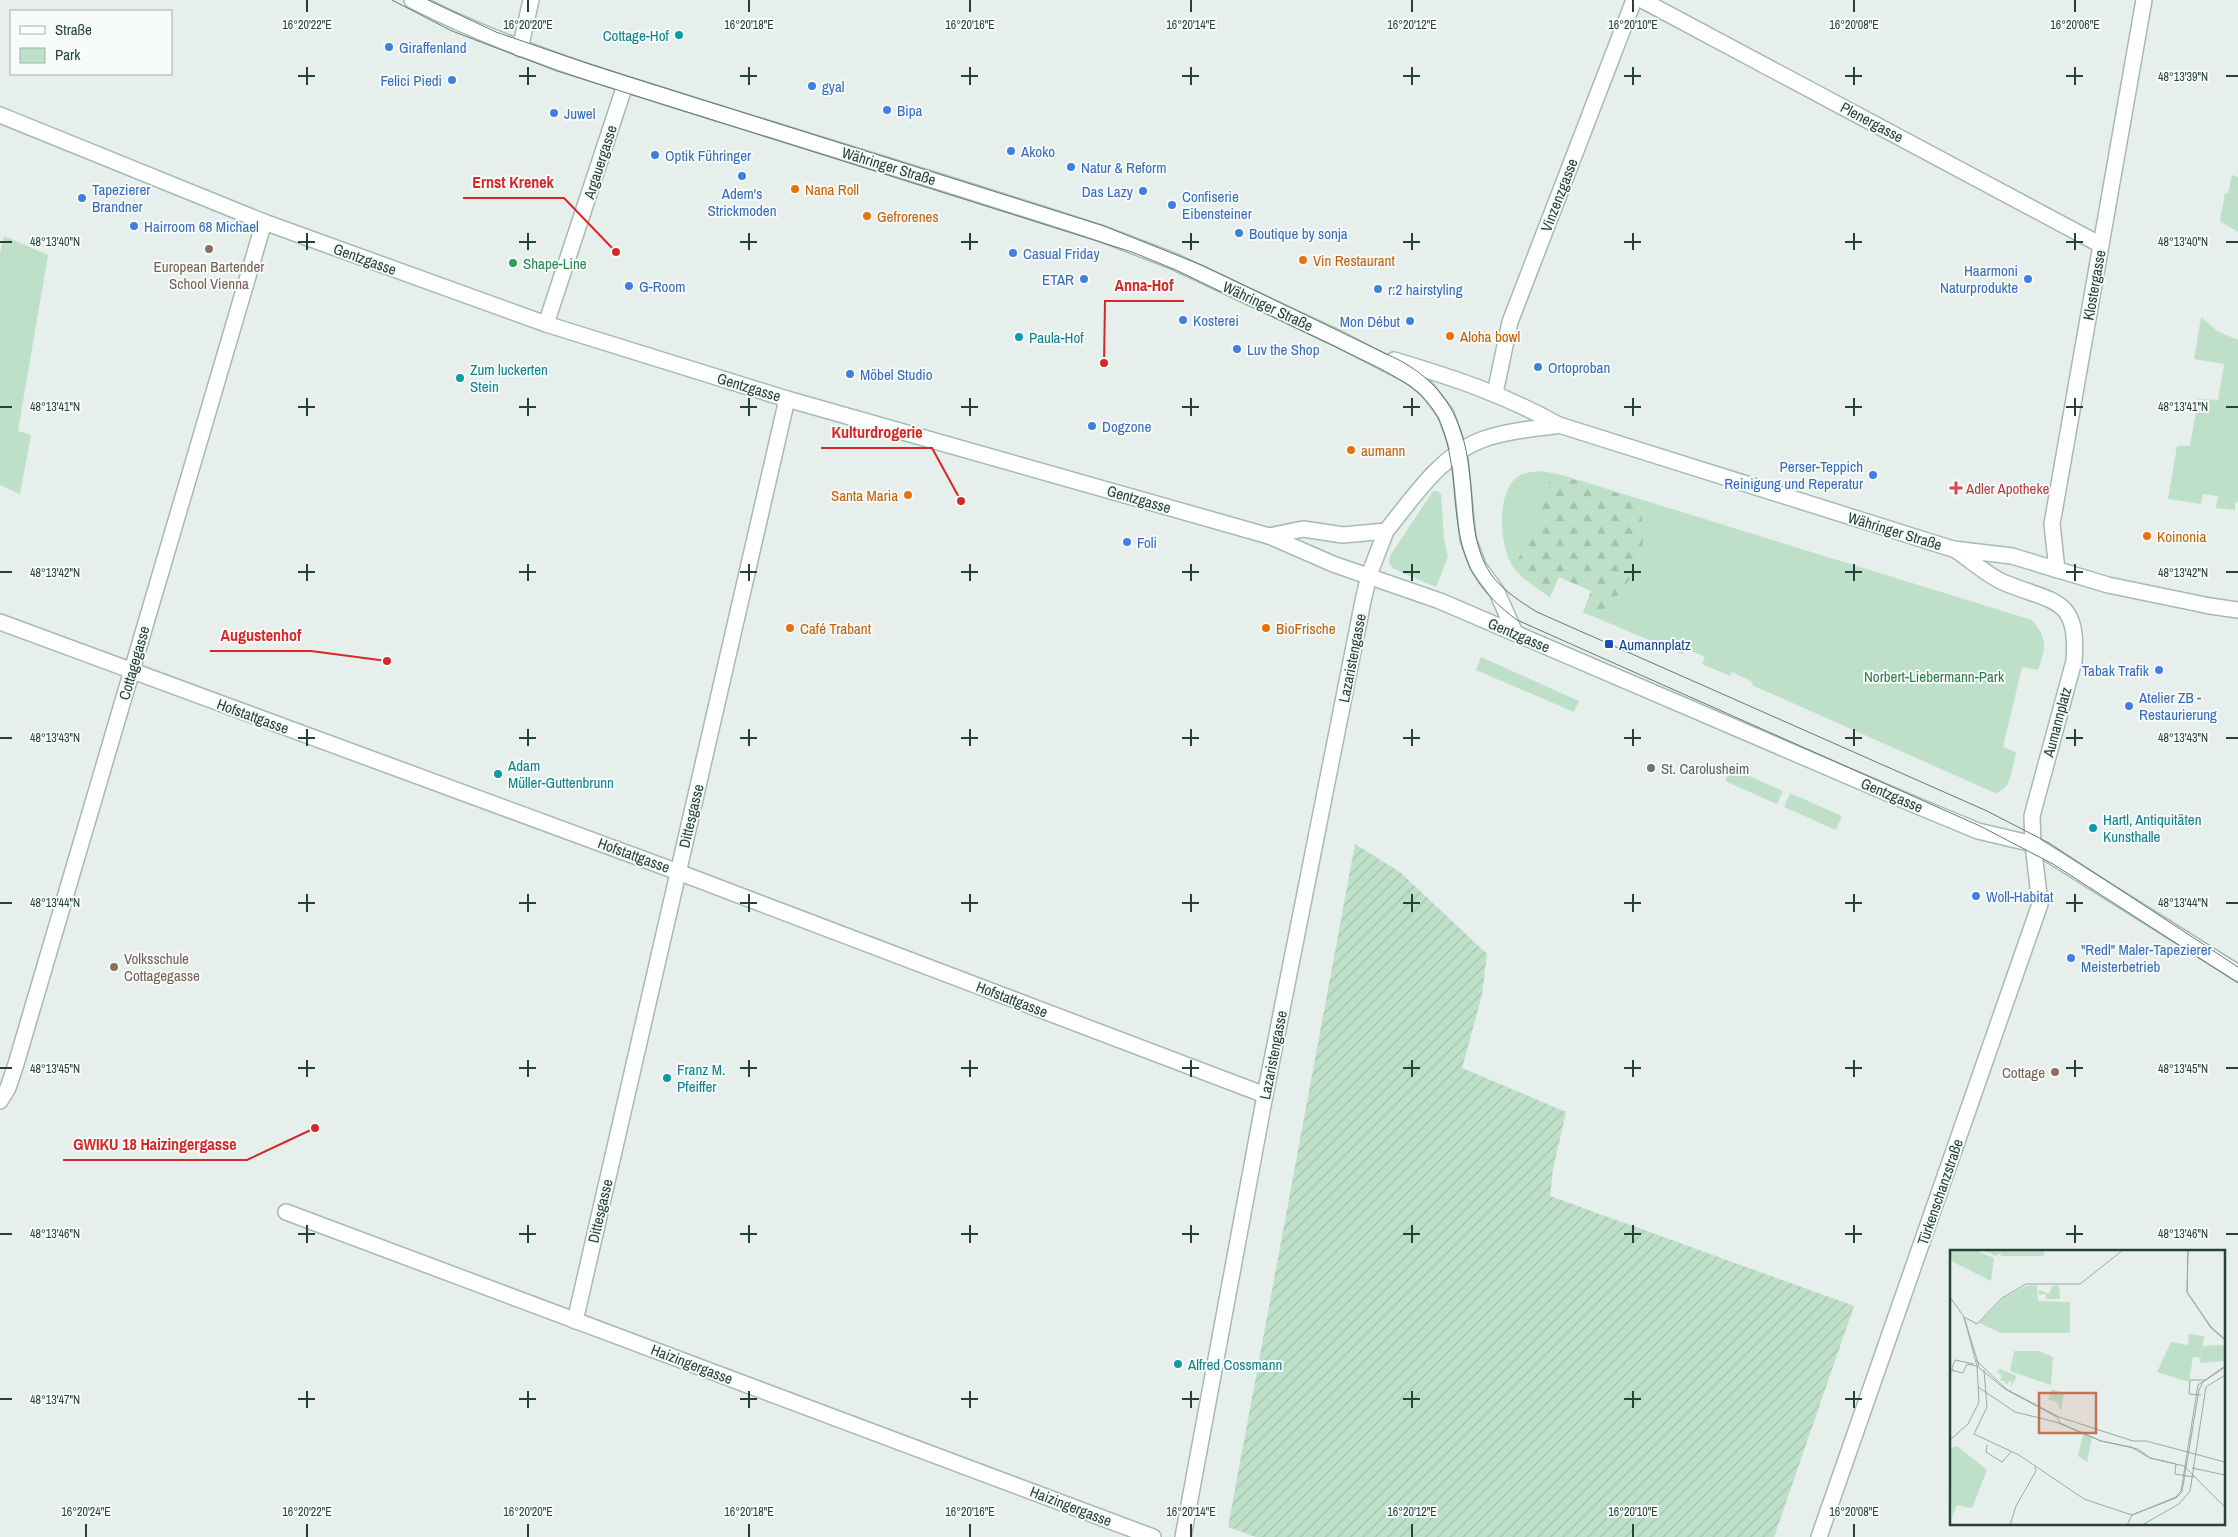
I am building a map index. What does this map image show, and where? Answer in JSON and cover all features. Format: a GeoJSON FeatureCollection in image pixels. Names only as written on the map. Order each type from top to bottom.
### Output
{"type":"FeatureCollection","features":[{"type":"Feature","properties":{"kind":"street","name":"Währinger Straße"},"geometry":{"type":"LineString","coordinates":[[412,0],[455,22],[520,49],[625,84],[1100,233],[1173,261],[1412,377],[1427,389],[1446,414],[1459,452],[1485,438],[1559,425]]}},
{"type":"Feature","properties":{"kind":"street"},"geometry":{"type":"LineString","coordinates":[[520,49],[531,0]]}},
{"type":"Feature","properties":{"kind":"street","name":"Vinzenzgasse"},"geometry":{"type":"LineString","coordinates":[[1496,393],[1510,322],[1634,0]]}},
{"type":"Feature","properties":{"kind":"street","name":"Plenergasse"},"geometry":{"type":"LineString","coordinates":[[1642,0],[2101,245]]}},
{"type":"Feature","properties":{"kind":"street","name":"Klostergasse"},"geometry":{"type":"LineString","coordinates":[[2057,570],[2052,524],[2144,0]]}},
{"type":"Feature","properties":{"kind":"street","name":"Argauergasse"},"geometry":{"type":"LineString","coordinates":[[546,324],[625,84]]}},
{"type":"Feature","properties":{"kind":"street","name":"Gentzgasse"},"geometry":{"type":"LineString","coordinates":[[0,115],[264,222],[546,324],[787,399],[1269,536],[1333,564],[1440,601],[1944,817],[1978,830],[2033,844],[2238,973]]}},
{"type":"Feature","properties":{"kind":"street","name":"Cottagegasse"},"geometry":{"type":"LineString","coordinates":[[0,1101],[8,1088],[16,1064],[264,222]]}},
{"type":"Feature","properties":{"kind":"street","name":"Währinger Straße"},"geometry":{"type":"LineString","coordinates":[[1359,350],[1496,393],[1522,404],[1559,425],[1953,549],[2012,556],[2108,585],[2238,610]]}},
{"type":"Feature","properties":{"kind":"street","name":"Dittesgasse"},"geometry":{"type":"LineString","coordinates":[[575,1320],[787,399]]}},
{"type":"Feature","properties":{"kind":"street"},"geometry":{"type":"LineString","coordinates":[[1369,575],[1386,531],[1433,473],[1459,452]]}},
{"type":"Feature","properties":{"kind":"street"},"geometry":{"type":"LineString","coordinates":[[1459,452],[1468,539],[1478,566],[1497,592],[1514,634]]}},
{"type":"Feature","properties":{"kind":"street"},"geometry":{"type":"LineString","coordinates":[[1269,536],[1303,529],[1343,535],[1386,531]]}},
{"type":"Feature","properties":{"kind":"street","name":"Aumannplatz"},"geometry":{"type":"LineString","coordinates":[[1953,549],[2003,582],[2046,597],[2065,609],[2074,624],[2076,638],[2074,661],[2032,816],[2033,844]]}},
{"type":"Feature","properties":{"kind":"street","name":"Lazaristengasse"},"geometry":{"type":"LineString","coordinates":[[1183,1537],[1265,1096],[1369,575]]}},
{"type":"Feature","properties":{"kind":"street","name":"Hofstattgasse"},"geometry":{"type":"LineString","coordinates":[[0,622],[678,872],[1265,1096]]}},
{"type":"Feature","properties":{"kind":"street","name":"Türkenschanzstraße"},"geometry":{"type":"LineString","coordinates":[[1819,1537],[2040,904],[2033,844]]}},
{"type":"Feature","properties":{"kind":"street","name":"Haizingergasse"},"geometry":{"type":"LineString","coordinates":[[286,1212],[1153,1537]]}},
{"type":"Feature","properties":{"kind":"green space"},"geometry":{"type":"Polygon","coordinates":[[[2232,175],[2238,177],[2238,232],[2220,221],[2225,193],[2228,193],[2232,175]]]}},
{"type":"Feature","properties":{"kind":"green space"},"geometry":{"type":"Polygon","coordinates":[[[4,236],[48,255],[18,431],[31,435],[20,494],[0,485],[0,253],[4,236]]]}},
{"type":"Feature","properties":{"kind":"green space"},"geometry":{"type":"Polygon","coordinates":[[[2201,317],[2217,331],[2238,340],[2238,501],[2235,503],[2235,510],[2216,508],[2218,496],[2203,494],[2201,504],[2168,499],[2177,446],[2190,446],[2198,399],[2218,400],[2224,364],[2194,359],[2201,317]]]}},
{"type":"Feature","properties":{"kind":"green space","name":"Norbert-Liebermann-Park"},"geometry":{"type":"Polygon","coordinates":[[[1542,471],[1562,475],[2032,620],[2041,633],[2044,649],[2038,670],[2022,667],[2003,747],[2016,752],[2008,783],[2001,791],[1995,793],[1752,685],[1753,682],[1732,672],[1730,676],[1702,664],[1705,657],[1685,648],[1682,654],[1583,612],[1592,591],[1559,577],[1550,597],[1526,580],[1514,568],[1505,548],[1502,522],[1505,496],[1516,478],[1528,473],[1542,471]]]}},
{"type":"Feature","properties":{"kind":"green space"},"geometry":{"type":"Polygon","coordinates":[[[1552,473],[1640,500],[1643,542],[1637,564],[1620,593],[1597,618],[1583,612],[1591,591],[1559,577],[1550,597],[1514,568],[1535,523],[1552,473]]]}},
{"type":"Feature","properties":{"kind":"green space"},"geometry":{"type":"Polygon","coordinates":[[[1433,491],[1438,491],[1441,494],[1444,539],[1448,557],[1436,587],[1394,569],[1389,563],[1390,556],[1433,491]]]}},
{"type":"Feature","properties":{"kind":"green space"},"geometry":{"type":"Polygon","coordinates":[[[1481,657],[1579,701],[1574,712],[1476,670],[1481,657]]]}},
{"type":"Feature","properties":{"kind":"green space"},"geometry":{"type":"Polygon","coordinates":[[[1731,768],[1783,791],[1777,804],[1725,781],[1731,768]]]}},
{"type":"Feature","properties":{"kind":"green space"},"geometry":{"type":"Polygon","coordinates":[[[1790,793],[1842,816],[1836,830],[1784,807],[1790,793]]]}},
{"type":"Feature","properties":{"kind":"green space"},"geometry":{"type":"Polygon","coordinates":[[[1355,844],[1400,872],[1487,954],[1482,995],[1462,1068],[1566,1112],[1553,1169],[1550,1196],[1854,1306],[1774,1537],[1256,1537],[1228,1527],[1355,844]]]}},
{"type":"Feature","properties":{"kind":"tram line"},"geometry":{"type":"LineString","coordinates":[[392,0],[452,31],[557,71],[1132,252],[1176,270],[1384,371],[1407,384],[1421,395],[1437,416],[1449,450],[1461,540],[1466,557],[1473,574],[1484,589],[1498,605],[1517,620],[1980,826],[2053,864],[2238,983]]}},
{"type":"Feature","properties":{"kind":"tram line"},"geometry":{"type":"LineString","coordinates":[[428,0],[496,32],[589,64],[1104,226],[1204,266],[1399,360],[1419,373],[1435,387],[1447,402],[1456,419],[1463,437],[1467,456],[1473,520],[1483,560],[1493,577],[1514,596],[1537,612],[1987,811],[2049,843],[2238,967]]}},
{"type":"Feature","properties":{"kind":"place","name":"Cottage-Hof"},"geometry":{"type":"Point","coordinates":[679,35]}},
{"type":"Feature","properties":{"kind":"place","name":"Giraffenland"},"geometry":{"type":"Point","coordinates":[389,47]}},
{"type":"Feature","properties":{"kind":"place","name":"Felici Piedi"},"geometry":{"type":"Point","coordinates":[452,80]}},
{"type":"Feature","properties":{"kind":"place","name":"gyal"},"geometry":{"type":"Point","coordinates":[812,86]}},
{"type":"Feature","properties":{"kind":"place","name":"Bipa"},"geometry":{"type":"Point","coordinates":[887,110]}},
{"type":"Feature","properties":{"kind":"place","name":"Juwel"},"geometry":{"type":"Point","coordinates":[554,113]}},
{"type":"Feature","properties":{"kind":"place","name":"Akoko"},"geometry":{"type":"Point","coordinates":[1011,151]}},
{"type":"Feature","properties":{"kind":"place","name":"Optik Führinger"},"geometry":{"type":"Point","coordinates":[655,155]}},
{"type":"Feature","properties":{"kind":"place","name":"Natur & Reform"},"geometry":{"type":"Point","coordinates":[1071,167]}},
{"type":"Feature","properties":{"kind":"place","name":"Adem's Strickmoden"},"geometry":{"type":"Point","coordinates":[742,176]}},
{"type":"Feature","properties":{"kind":"place","name":"Nana Roll"},"geometry":{"type":"Point","coordinates":[795,189]}},
{"type":"Feature","properties":{"kind":"place","name":"Das Lazy"},"geometry":{"type":"Point","coordinates":[1143,191]}},
{"type":"Feature","properties":{"kind":"place","name":"Tapezierer Brandner"},"geometry":{"type":"Point","coordinates":[82,198]}},
{"type":"Feature","properties":{"kind":"place","name":"Confiserie Eibensteiner"},"geometry":{"type":"Point","coordinates":[1172,205]}},
{"type":"Feature","properties":{"kind":"place","name":"Gefrorenes"},"geometry":{"type":"Point","coordinates":[867,216]}},
{"type":"Feature","properties":{"kind":"place","name":"Hairroom 68 Michael"},"geometry":{"type":"Point","coordinates":[134,226]}},
{"type":"Feature","properties":{"kind":"place","name":"Boutique by sonja"},"geometry":{"type":"Point","coordinates":[1239,233]}},
{"type":"Feature","properties":{"kind":"place","name":"European Bartender School Vienna"},"geometry":{"type":"Point","coordinates":[209,249]}},
{"type":"Feature","properties":{"kind":"place","name":"Ernst Krenek"},"geometry":{"type":"Point","coordinates":[616,252]}},
{"type":"Feature","properties":{"kind":"place","name":"Casual Friday"},"geometry":{"type":"Point","coordinates":[1013,253]}},
{"type":"Feature","properties":{"kind":"place","name":"Vin Restaurant"},"geometry":{"type":"Point","coordinates":[1303,260]}},
{"type":"Feature","properties":{"kind":"place","name":"Shape-Line"},"geometry":{"type":"Point","coordinates":[513,263]}},
{"type":"Feature","properties":{"kind":"place","name":"ETAR"},"geometry":{"type":"Point","coordinates":[1084,279]}},
{"type":"Feature","properties":{"kind":"place","name":"Haarmoni Naturprodukte"},"geometry":{"type":"Point","coordinates":[2028,279]}},
{"type":"Feature","properties":{"kind":"place","name":"G-Room"},"geometry":{"type":"Point","coordinates":[629,286]}},
{"type":"Feature","properties":{"kind":"place","name":"r:2 hairstyling"},"geometry":{"type":"Point","coordinates":[1378,289]}},
{"type":"Feature","properties":{"kind":"place","name":"Kosterei"},"geometry":{"type":"Point","coordinates":[1183,320]}},
{"type":"Feature","properties":{"kind":"place","name":"Mon Début"},"geometry":{"type":"Point","coordinates":[1410,321]}},
{"type":"Feature","properties":{"kind":"place","name":"Aloha bowl"},"geometry":{"type":"Point","coordinates":[1450,336]}},
{"type":"Feature","properties":{"kind":"place","name":"Paula-Hof"},"geometry":{"type":"Point","coordinates":[1019,337]}},
{"type":"Feature","properties":{"kind":"place","name":"Luv the Shop"},"geometry":{"type":"Point","coordinates":[1237,349]}},
{"type":"Feature","properties":{"kind":"place","name":"Anna-Hof"},"geometry":{"type":"Point","coordinates":[1104,363]}},
{"type":"Feature","properties":{"kind":"place","name":"Ortoproban"},"geometry":{"type":"Point","coordinates":[1538,367]}},
{"type":"Feature","properties":{"kind":"place","name":"Möbel Studio"},"geometry":{"type":"Point","coordinates":[850,374]}},
{"type":"Feature","properties":{"kind":"place","name":"Zum luckerten Stein"},"geometry":{"type":"Point","coordinates":[460,378]}},
{"type":"Feature","properties":{"kind":"place","name":"Dogzone"},"geometry":{"type":"Point","coordinates":[1092,426]}},
{"type":"Feature","properties":{"kind":"place","name":"aumann"},"geometry":{"type":"Point","coordinates":[1351,450]}},
{"type":"Feature","properties":{"kind":"place","name":"Perser-Teppich Reinigung und Reperatur"},"geometry":{"type":"Point","coordinates":[1873,475]}},
{"type":"Feature","properties":{"kind":"place","name":"Adler Apotheke"},"geometry":{"type":"Point","coordinates":[1956,488]}},
{"type":"Feature","properties":{"kind":"place","name":"Santa Maria"},"geometry":{"type":"Point","coordinates":[908,495]}},
{"type":"Feature","properties":{"kind":"place","name":"Kulturdrogerie"},"geometry":{"type":"Point","coordinates":[961,501]}},
{"type":"Feature","properties":{"kind":"place","name":"Koinonia"},"geometry":{"type":"Point","coordinates":[2147,536]}},
{"type":"Feature","properties":{"kind":"place","name":"Foli"},"geometry":{"type":"Point","coordinates":[1127,542]}},
{"type":"Feature","properties":{"kind":"place","name":"Café Trabant"},"geometry":{"type":"Point","coordinates":[790,628]}},
{"type":"Feature","properties":{"kind":"place","name":"BioFrische"},"geometry":{"type":"Point","coordinates":[1266,628]}},
{"type":"Feature","properties":{"kind":"place","name":"Aumannplatz"},"geometry":{"type":"Point","coordinates":[1609,644]}},
{"type":"Feature","properties":{"kind":"place","name":"Augustenhof"},"geometry":{"type":"Point","coordinates":[387,661]}},
{"type":"Feature","properties":{"kind":"place","name":"Tabak Trafik"},"geometry":{"type":"Point","coordinates":[2159,670]}},
{"type":"Feature","properties":{"kind":"place","name":"Atelier ZB - Restaurierung"},"geometry":{"type":"Point","coordinates":[2129,706]}},
{"type":"Feature","properties":{"kind":"place","name":"St. Carolusheim"},"geometry":{"type":"Point","coordinates":[1651,768]}},
{"type":"Feature","properties":{"kind":"place","name":"Adam Müller-Guttenbrunn"},"geometry":{"type":"Point","coordinates":[498,774]}},
{"type":"Feature","properties":{"kind":"place","name":"Hartl, Antiquitäten Kunsthalle"},"geometry":{"type":"Point","coordinates":[2093,828]}},
{"type":"Feature","properties":{"kind":"place","name":"Woll-Habitat"},"geometry":{"type":"Point","coordinates":[1976,896]}},
{"type":"Feature","properties":{"kind":"place","name":"\"Redl\" Maler-Tapezierer Meisterbetrieb"},"geometry":{"type":"Point","coordinates":[2071,958]}},
{"type":"Feature","properties":{"kind":"place","name":"Volksschule Cottagegasse"},"geometry":{"type":"Point","coordinates":[114,967]}},
{"type":"Feature","properties":{"kind":"place","name":"Cottage"},"geometry":{"type":"Point","coordinates":[2055,1072]}},
{"type":"Feature","properties":{"kind":"place","name":"Franz M. Pfeiffer"},"geometry":{"type":"Point","coordinates":[667,1078]}},
{"type":"Feature","properties":{"kind":"place","name":"GWIKU 18 Haizingergasse"},"geometry":{"type":"Point","coordinates":[315,1128]}},
{"type":"Feature","properties":{"kind":"place","name":"Alfred Cossmann"},"geometry":{"type":"Point","coordinates":[1178,1364]}}]}
